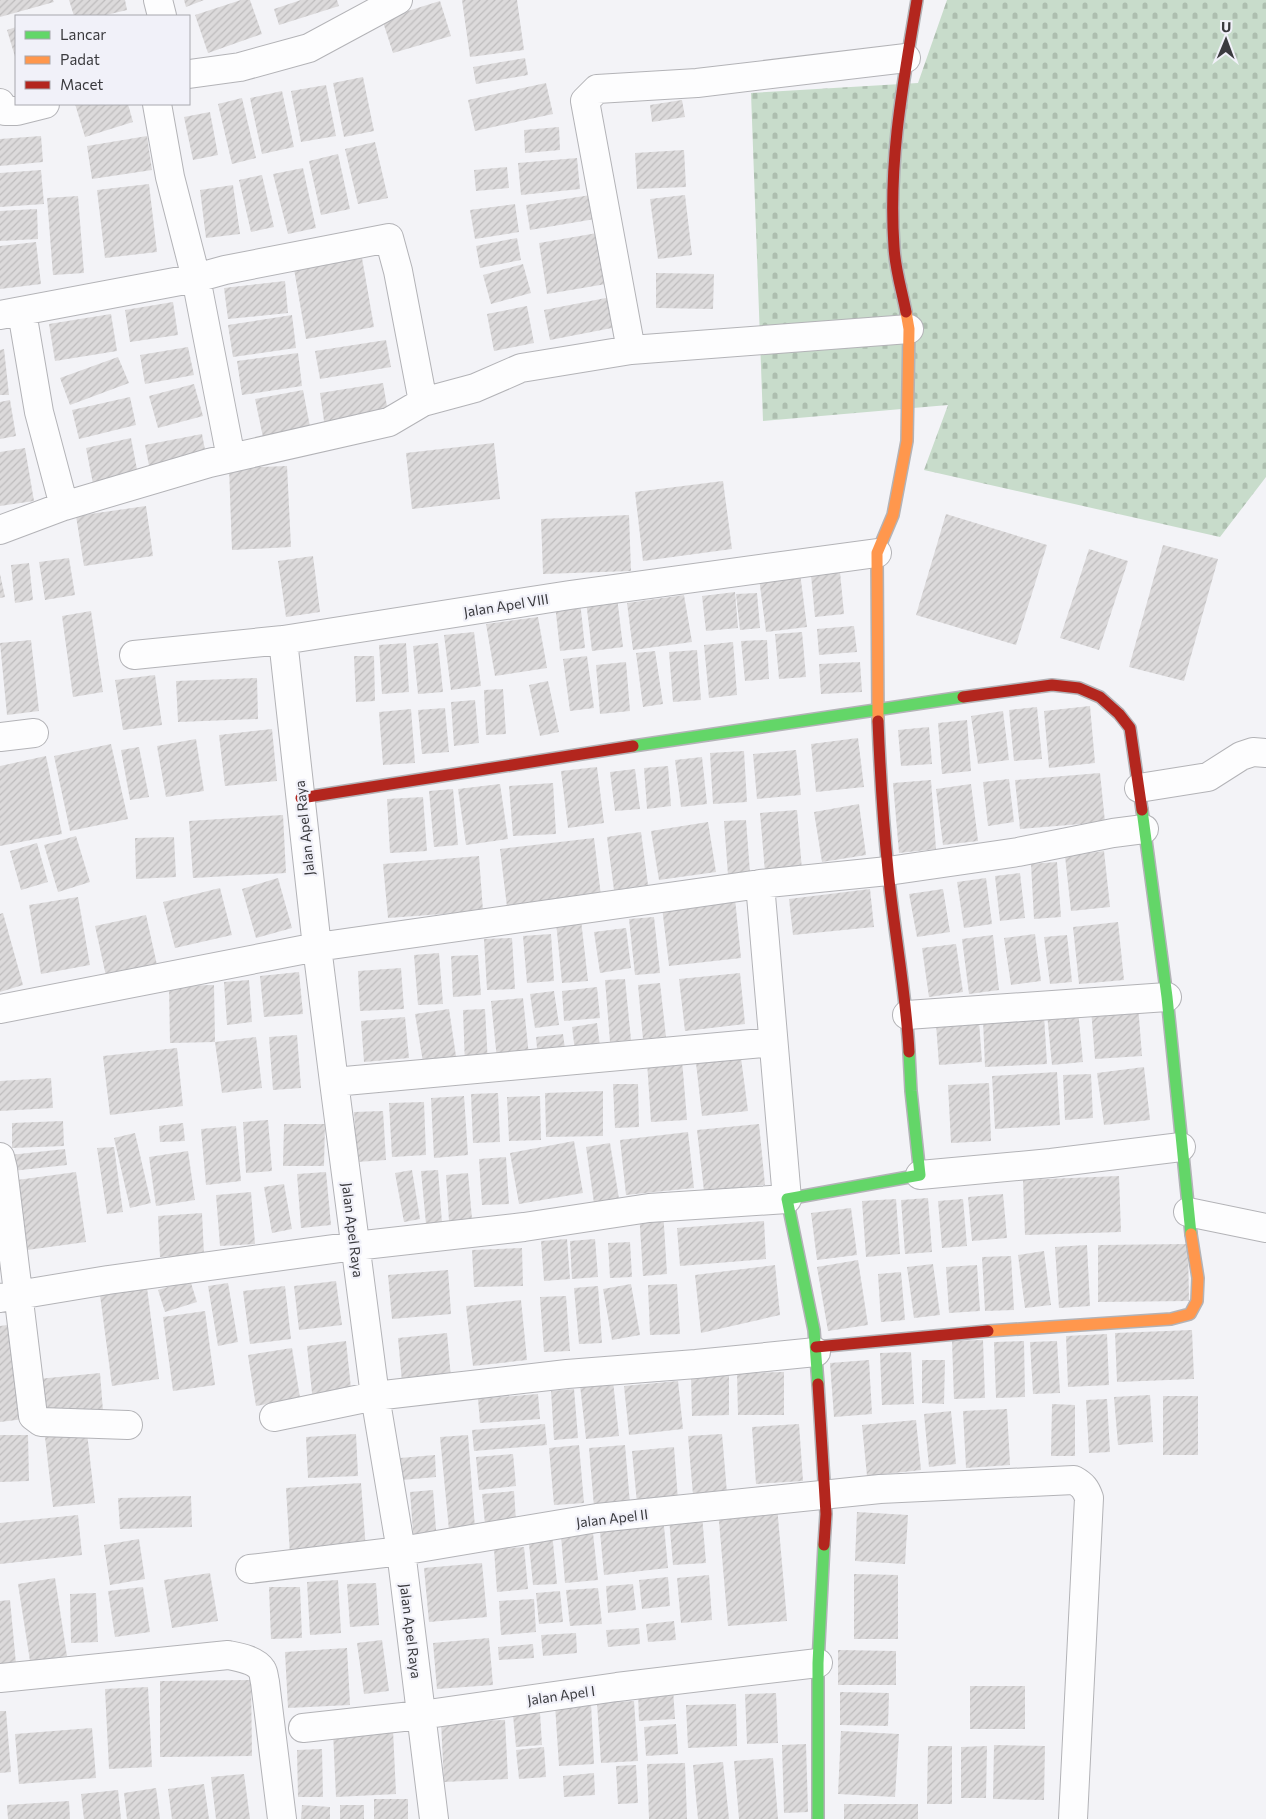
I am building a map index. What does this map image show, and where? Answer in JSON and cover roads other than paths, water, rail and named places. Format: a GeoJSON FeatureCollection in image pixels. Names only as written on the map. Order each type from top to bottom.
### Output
{"type":"FeatureCollection","features":[{"type":"Feature","properties":{"kind":"street"},"geometry":{"type":"LineString","coordinates":[[158,0],[162,15]]}},
{"type":"Feature","properties":{"kind":"street"},"geometry":{"type":"LineString","coordinates":[[190,74],[240,66],[309,48],[355,10],[398,0]]}},
{"type":"Feature","properties":{"kind":"street"},"geometry":{"type":"LineString","coordinates":[[917,0],[898,114],[893,180],[894,249],[909,329],[907,432],[901,479],[893,515],[877,553],[878,709],[881,793],[888,871],[907,1015],[911,1091],[920,1175]]}},
{"type":"Feature","properties":{"kind":"street"},"geometry":{"type":"LineString","coordinates":[[631,350],[585,101],[597,89],[697,83],[906,58]]}},
{"type":"Feature","properties":{"kind":"street"},"geometry":{"type":"LineString","coordinates":[[0,103],[5,112],[40,105]]}},
{"type":"Feature","properties":{"kind":"street"},"geometry":{"type":"LineString","coordinates":[[157,105],[170,177],[196,278],[231,458]]}},
{"type":"Feature","properties":{"kind":"street"},"geometry":{"type":"LineString","coordinates":[[64,506],[11,313],[196,278],[234,268],[389,238],[398,271],[423,402]]}},
{"type":"Feature","properties":{"kind":"street"},"geometry":{"type":"LineString","coordinates":[[0,530],[64,506],[209,463],[389,422],[423,402],[475,388],[521,368],[631,350],[909,329]]}},
{"type":"Feature","properties":{"kind":"street","name":"Jalan Apel VIII"},"geometry":{"type":"LineString","coordinates":[[134,654],[283,640],[570,595],[877,553]]}},
{"type":"Feature","properties":{"kind":"street","name":"Jalan Apel Raya"},"geometry":{"type":"LineString","coordinates":[[283,640],[317,947],[355,1246],[375,1396],[401,1551],[434,1819]]}},
{"type":"Feature","properties":{"kind":"street"},"geometry":{"type":"LineString","coordinates":[[274,1417],[375,1396],[567,1374],[696,1364],[816,1349],[838,1344],[1030,1327],[1171,1319],[1190,1314],[1197,1301],[1198,1278],[1188,1212],[1167,997],[1130,728],[1119,714],[1100,697],[1079,688],[1052,685],[583,752],[301,798]]}},
{"type":"Feature","properties":{"kind":"street"},"geometry":{"type":"LineString","coordinates":[[0,737],[34,733]]}},
{"type":"Feature","properties":{"kind":"street"},"geometry":{"type":"LineString","coordinates":[[1139,788],[1208,777],[1241,756],[1253,752],[1266,753]]}},
{"type":"Feature","properties":{"kind":"street"},"geometry":{"type":"LineString","coordinates":[[0,1009],[317,947],[760,884],[888,871],[1018,852],[1144,829]]}},
{"type":"Feature","properties":{"kind":"street"},"geometry":{"type":"LineString","coordinates":[[760,884],[787,1199],[814,1330],[825,1494],[826,1514],[818,1663],[818,1819]]}},
{"type":"Feature","properties":{"kind":"street"},"geometry":{"type":"LineString","coordinates":[[907,1015],[1167,997]]}},
{"type":"Feature","properties":{"kind":"street"},"geometry":{"type":"LineString","coordinates":[[334,1082],[773,1042]]}},
{"type":"Feature","properties":{"kind":"street"},"geometry":{"type":"LineString","coordinates":[[9,1296],[355,1246],[524,1227],[649,1208],[787,1199],[920,1175],[1069,1161],[1182,1147]]}},
{"type":"Feature","properties":{"kind":"street"},"geometry":{"type":"LineString","coordinates":[[0,1157],[9,1296],[33,1416],[36,1420],[42,1422],[128,1425]]}},
{"type":"Feature","properties":{"kind":"street"},"geometry":{"type":"LineString","coordinates":[[1188,1212],[1266,1228]]}},
{"type":"Feature","properties":{"kind":"street","name":"Jalan Apel II"},"geometry":{"type":"LineString","coordinates":[[250,1569],[401,1551],[597,1518],[880,1489],[1074,1480],[1087,1490],[1089,1498],[1073,1819]]}},
{"type":"Feature","properties":{"kind":"street"},"geometry":{"type":"LineString","coordinates":[[0,1678],[228,1655],[240,1657],[253,1663],[262,1670],[265,1682],[282,1819]]}},
{"type":"Feature","properties":{"kind":"street","name":"Jalan Apel I"},"geometry":{"type":"LineString","coordinates":[[303,1728],[421,1715],[617,1687],[818,1663]]}}]}
